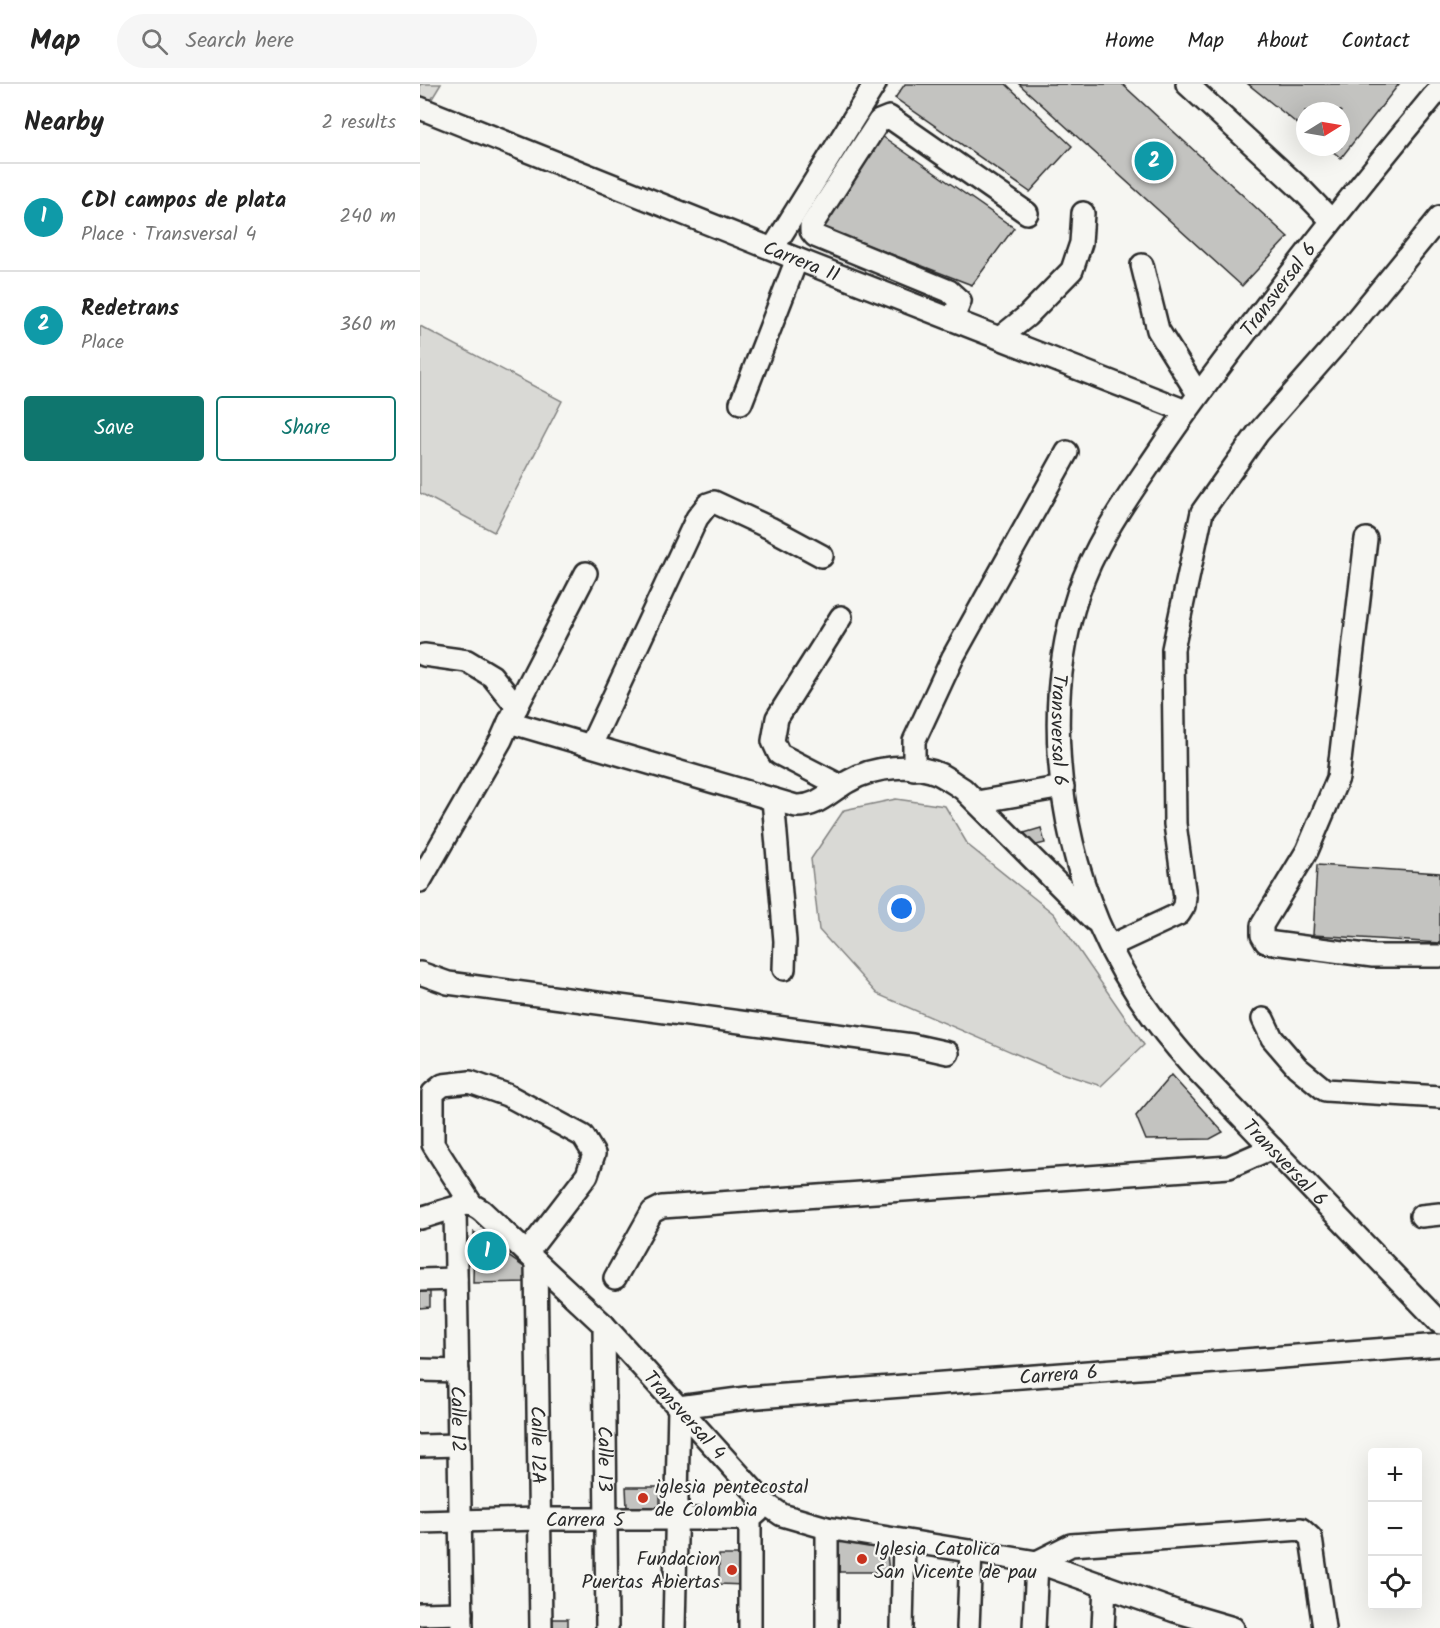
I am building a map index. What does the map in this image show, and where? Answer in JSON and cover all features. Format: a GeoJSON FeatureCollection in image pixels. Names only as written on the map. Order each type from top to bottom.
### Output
{"type":"FeatureCollection","features":[{"type":"Feature","properties":{"kind":"street"},"geometry":{"type":"LineString","coordinates":[[773,248],[875,84]]}},
{"type":"Feature","properties":{"kind":"street"},"geometry":{"type":"LineString","coordinates":[[1187,84],[1331,220]]}},
{"type":"Feature","properties":{"kind":"street","name":"Transversal 6"},"geometry":{"type":"LineString","coordinates":[[1440,88],[1331,220],[1192,403],[1107,530],[1078,593],[1068,629],[1060,687],[1059,720],[1063,787],[1081,874],[1099,924],[1146,1006],[1179,1051],[1440,1323]]}},
{"type":"Feature","properties":{"kind":"street","name":"Carrera 11"},"geometry":{"type":"LineString","coordinates":[[420,108],[953,320],[1192,403]]}},
{"type":"Feature","properties":{"kind":"street"},"geometry":{"type":"LineString","coordinates":[[953,320],[960,301],[949,291],[815,236],[811,231],[811,226],[879,121],[889,117],[1027,213]]}},
{"type":"Feature","properties":{"kind":"street"},"geometry":{"type":"LineString","coordinates":[[1001,337],[1027,316],[1072,270],[1081,243],[1083,213]]}},
{"type":"Feature","properties":{"kind":"street"},"geometry":{"type":"LineString","coordinates":[[1110,946],[1179,914],[1184,906],[1185,897],[1175,824],[1173,649],[1202,512],[1258,433],[1338,342],[1440,217]]}},
{"type":"Feature","properties":{"kind":"street"},"geometry":{"type":"LineString","coordinates":[[741,403],[797,259]]}},
{"type":"Feature","properties":{"kind":"street"},"geometry":{"type":"LineString","coordinates":[[1142,265],[1158,330],[1192,403]]}},
{"type":"Feature","properties":{"kind":"street"},"geometry":{"type":"LineString","coordinates":[[914,769],[914,741],[953,657],[1067,452]]}},
{"type":"Feature","properties":{"kind":"street"},"geometry":{"type":"LineString","coordinates":[[591,745],[697,518],[708,504],[714,502],[822,556]]}},
{"type":"Feature","properties":{"kind":"street"},"geometry":{"type":"LineString","coordinates":[[1366,539],[1338,778],[1307,851],[1262,925],[1262,935],[1266,942],[1373,956],[1440,956]]}},
{"type":"Feature","properties":{"kind":"street"},"geometry":{"type":"LineString","coordinates":[[420,880],[501,740],[586,573]]}},
{"type":"Feature","properties":{"kind":"street"},"geometry":{"type":"LineString","coordinates":[[841,786],[779,754],[773,741],[777,718],[842,617]]}},
{"type":"Feature","properties":{"kind":"street"},"geometry":{"type":"LineString","coordinates":[[424,655],[467,661],[492,676],[513,714],[591,745],[796,806],[807,806],[820,801],[841,786],[864,774],[881,769],[914,769],[938,774],[963,789],[977,802],[1099,924]]}},
{"type":"Feature","properties":{"kind":"street"},"geometry":{"type":"LineString","coordinates":[[977,802],[1063,787]]}},
{"type":"Feature","properties":{"kind":"street"},"geometry":{"type":"LineString","coordinates":[[773,799],[785,941],[784,969]]}},
{"type":"Feature","properties":{"kind":"street"},"geometry":{"type":"LineString","coordinates":[[420,973],[448,983],[912,1045],[948,1053]]}},
{"type":"Feature","properties":{"kind":"street"},"geometry":{"type":"LineString","coordinates":[[1263,1019],[1278,1045],[1297,1066],[1325,1090],[1440,1097]]}},
{"type":"Feature","properties":{"kind":"street"},"geometry":{"type":"LineString","coordinates":[[420,1218],[464,1207],[433,1144],[433,1093],[443,1085],[470,1082],[507,1095],[583,1136],[594,1154],[587,1175],[532,1258]]}},
{"type":"Feature","properties":{"kind":"street"},"geometry":{"type":"LineString","coordinates":[[615,1278],[652,1212],[662,1207],[1229,1167],[1272,1148]]}},
{"type":"Feature","properties":{"kind":"street","name":"Transversal 4"},"geometry":{"type":"LineString","coordinates":[[464,1207],[482,1211],[604,1325],[766,1504],[783,1515],[827,1528],[1037,1562],[1105,1586],[1175,1619],[1233,1628]]}},
{"type":"Feature","properties":{"kind":"street","name":"Calle 12"},"geometry":{"type":"LineString","coordinates":[[462,1621],[456,1279],[464,1207]]}},
{"type":"Feature","properties":{"kind":"street","name":"Calle 12A"},"geometry":{"type":"LineString","coordinates":[[532,1258],[541,1628]]}},
{"type":"Feature","properties":{"kind":"street"},"geometry":{"type":"LineString","coordinates":[[420,1280],[456,1279]]}},
{"type":"Feature","properties":{"kind":"street","name":"Calle 13"},"geometry":{"type":"LineString","coordinates":[[604,1325],[607,1628]]}},
{"type":"Feature","properties":{"kind":"street","name":"Carrera 6"},"geometry":{"type":"LineString","coordinates":[[679,1407],[746,1398],[1440,1345]]}},
{"type":"Feature","properties":{"kind":"street"},"geometry":{"type":"LineString","coordinates":[[420,1370],[458,1371]]}},
{"type":"Feature","properties":{"kind":"street"},"geometry":{"type":"LineString","coordinates":[[674,1628],[679,1407]]}},
{"type":"Feature","properties":{"kind":"street"},"geometry":{"type":"LineString","coordinates":[[420,1446],[459,1445]]}},
{"type":"Feature","properties":{"kind":"street"},"geometry":{"type":"LineString","coordinates":[[750,1628],[750,1519],[766,1504]]}},
{"type":"Feature","properties":{"kind":"street","name":"Carrera 5"},"geometry":{"type":"LineString","coordinates":[[420,1522],[539,1519],[750,1519]]}},
{"type":"Feature","properties":{"kind":"street"},"geometry":{"type":"LineString","coordinates":[[827,1528],[827,1628]]}},
{"type":"Feature","properties":{"kind":"street"},"geometry":{"type":"LineString","coordinates":[[1034,1628],[1037,1562],[1071,1545],[1301,1529],[1311,1538],[1324,1628]]}},
{"type":"Feature","properties":{"kind":"street"},"geometry":{"type":"LineString","coordinates":[[902,1628],[904,1541]]}},
{"type":"Feature","properties":{"kind":"street"},"geometry":{"type":"LineString","coordinates":[[968,1628],[970,1551]]}},
{"type":"Feature","properties":{"kind":"street"},"geometry":{"type":"LineString","coordinates":[[1103,1628],[1105,1586]]}},
{"type":"Feature","properties":{"kind":"street"},"geometry":{"type":"LineString","coordinates":[[420,1614],[462,1621]]}},
{"type":"Feature","properties":{"kind":"shaded area"},"geometry":{"type":"Polygon","coordinates":[[[420,84],[441,84],[430,102],[420,98],[420,84]]]}},
{"type":"Feature","properties":{"kind":"shaded area"},"geometry":{"type":"Polygon","coordinates":[[[420,326],[562,401],[494,532],[420,493],[420,326]]]}},
{"type":"Feature","properties":{"kind":"shaded area"},"geometry":{"type":"Polygon","coordinates":[[[896,799],[945,806],[968,845],[1054,914],[1144,1045],[1101,1086],[1058,1072],[877,994],[819,930],[811,859],[844,810],[896,799]]]}},
{"type":"Feature","properties":{"kind":"building"},"geometry":{"type":"Polygon","coordinates":[[[905,84],[1006,84],[1072,146],[1030,192],[895,98],[905,84]]]}},
{"type":"Feature","properties":{"kind":"building"},"geometry":{"type":"Polygon","coordinates":[[[1019,84],[1122,84],[1288,237],[1242,286],[1019,84]]]}},
{"type":"Feature","properties":{"kind":"building"},"geometry":{"type":"Polygon","coordinates":[[[1248,84],[1399,84],[1350,147],[1350,102],[1296,102],[1296,123],[1248,84]]]}},
{"type":"Feature","properties":{"kind":"building"},"geometry":{"type":"Polygon","coordinates":[[[876,132],[1014,228],[972,285],[818,226],[876,132]]]}},
{"type":"Feature","properties":{"kind":"building"},"geometry":{"type":"Polygon","coordinates":[[[1041,828],[1045,843],[1028,847],[1024,833],[1041,828]]]}},
{"type":"Feature","properties":{"kind":"building"},"geometry":{"type":"Polygon","coordinates":[[[1317,865],[1440,873],[1440,943],[1313,935],[1317,865]]]}},
{"type":"Feature","properties":{"kind":"building"},"geometry":{"type":"Polygon","coordinates":[[[1171,1075],[1223,1132],[1210,1139],[1146,1140],[1136,1116],[1171,1075]]]}},
{"type":"Feature","properties":{"kind":"building"},"geometry":{"type":"Polygon","coordinates":[[[474,1232],[528,1270],[529,1282],[473,1283],[474,1232]]]}},
{"type":"Feature","properties":{"kind":"building"},"geometry":{"type":"Polygon","coordinates":[[[420,1289],[430,1289],[430,1307],[420,1308],[420,1289]]]}},
{"type":"Feature","properties":{"kind":"building","name":"iglesia pentecostal de Colombia"},"geometry":{"type":"Polygon","coordinates":[[[626,1487],[660,1487],[660,1509],[627,1508],[626,1487]]]}},
{"type":"Feature","properties":{"kind":"building","name":"Iglesia Catolica San Vicente de pau"},"geometry":{"type":"Polygon","coordinates":[[[836,1538],[886,1545],[889,1572],[837,1572],[836,1538]]]}},
{"type":"Feature","properties":{"kind":"building","name":"Fundacion Puertas Abiertas"},"geometry":{"type":"Polygon","coordinates":[[[719,1555],[745,1555],[745,1585],[719,1584],[719,1555]]]}},
{"type":"Feature","properties":{"kind":"building"},"geometry":{"type":"Polygon","coordinates":[[[543,1619],[568,1619],[568,1628],[543,1628],[543,1619]]]}},
{"type":"Feature","properties":{"kind":"place","name":"Redetrans"},"geometry":{"type":"Point","coordinates":[1154,161]}},
{"type":"Feature","properties":{"kind":"place","name":"CDI campos de plata"},"geometry":{"type":"Point","coordinates":[487,1251]}},
{"type":"Feature","properties":{"kind":"place","name":"iglesia pentecostal de Colombia"},"geometry":{"type":"Point","coordinates":[643,1498]}},
{"type":"Feature","properties":{"kind":"place","name":"Iglesia Catolica San Vicente de pau"},"geometry":{"type":"Point","coordinates":[862,1559]}},
{"type":"Feature","properties":{"kind":"place","name":"Fundacion Puertas Abiertas"},"geometry":{"type":"Point","coordinates":[732,1570]}}]}
